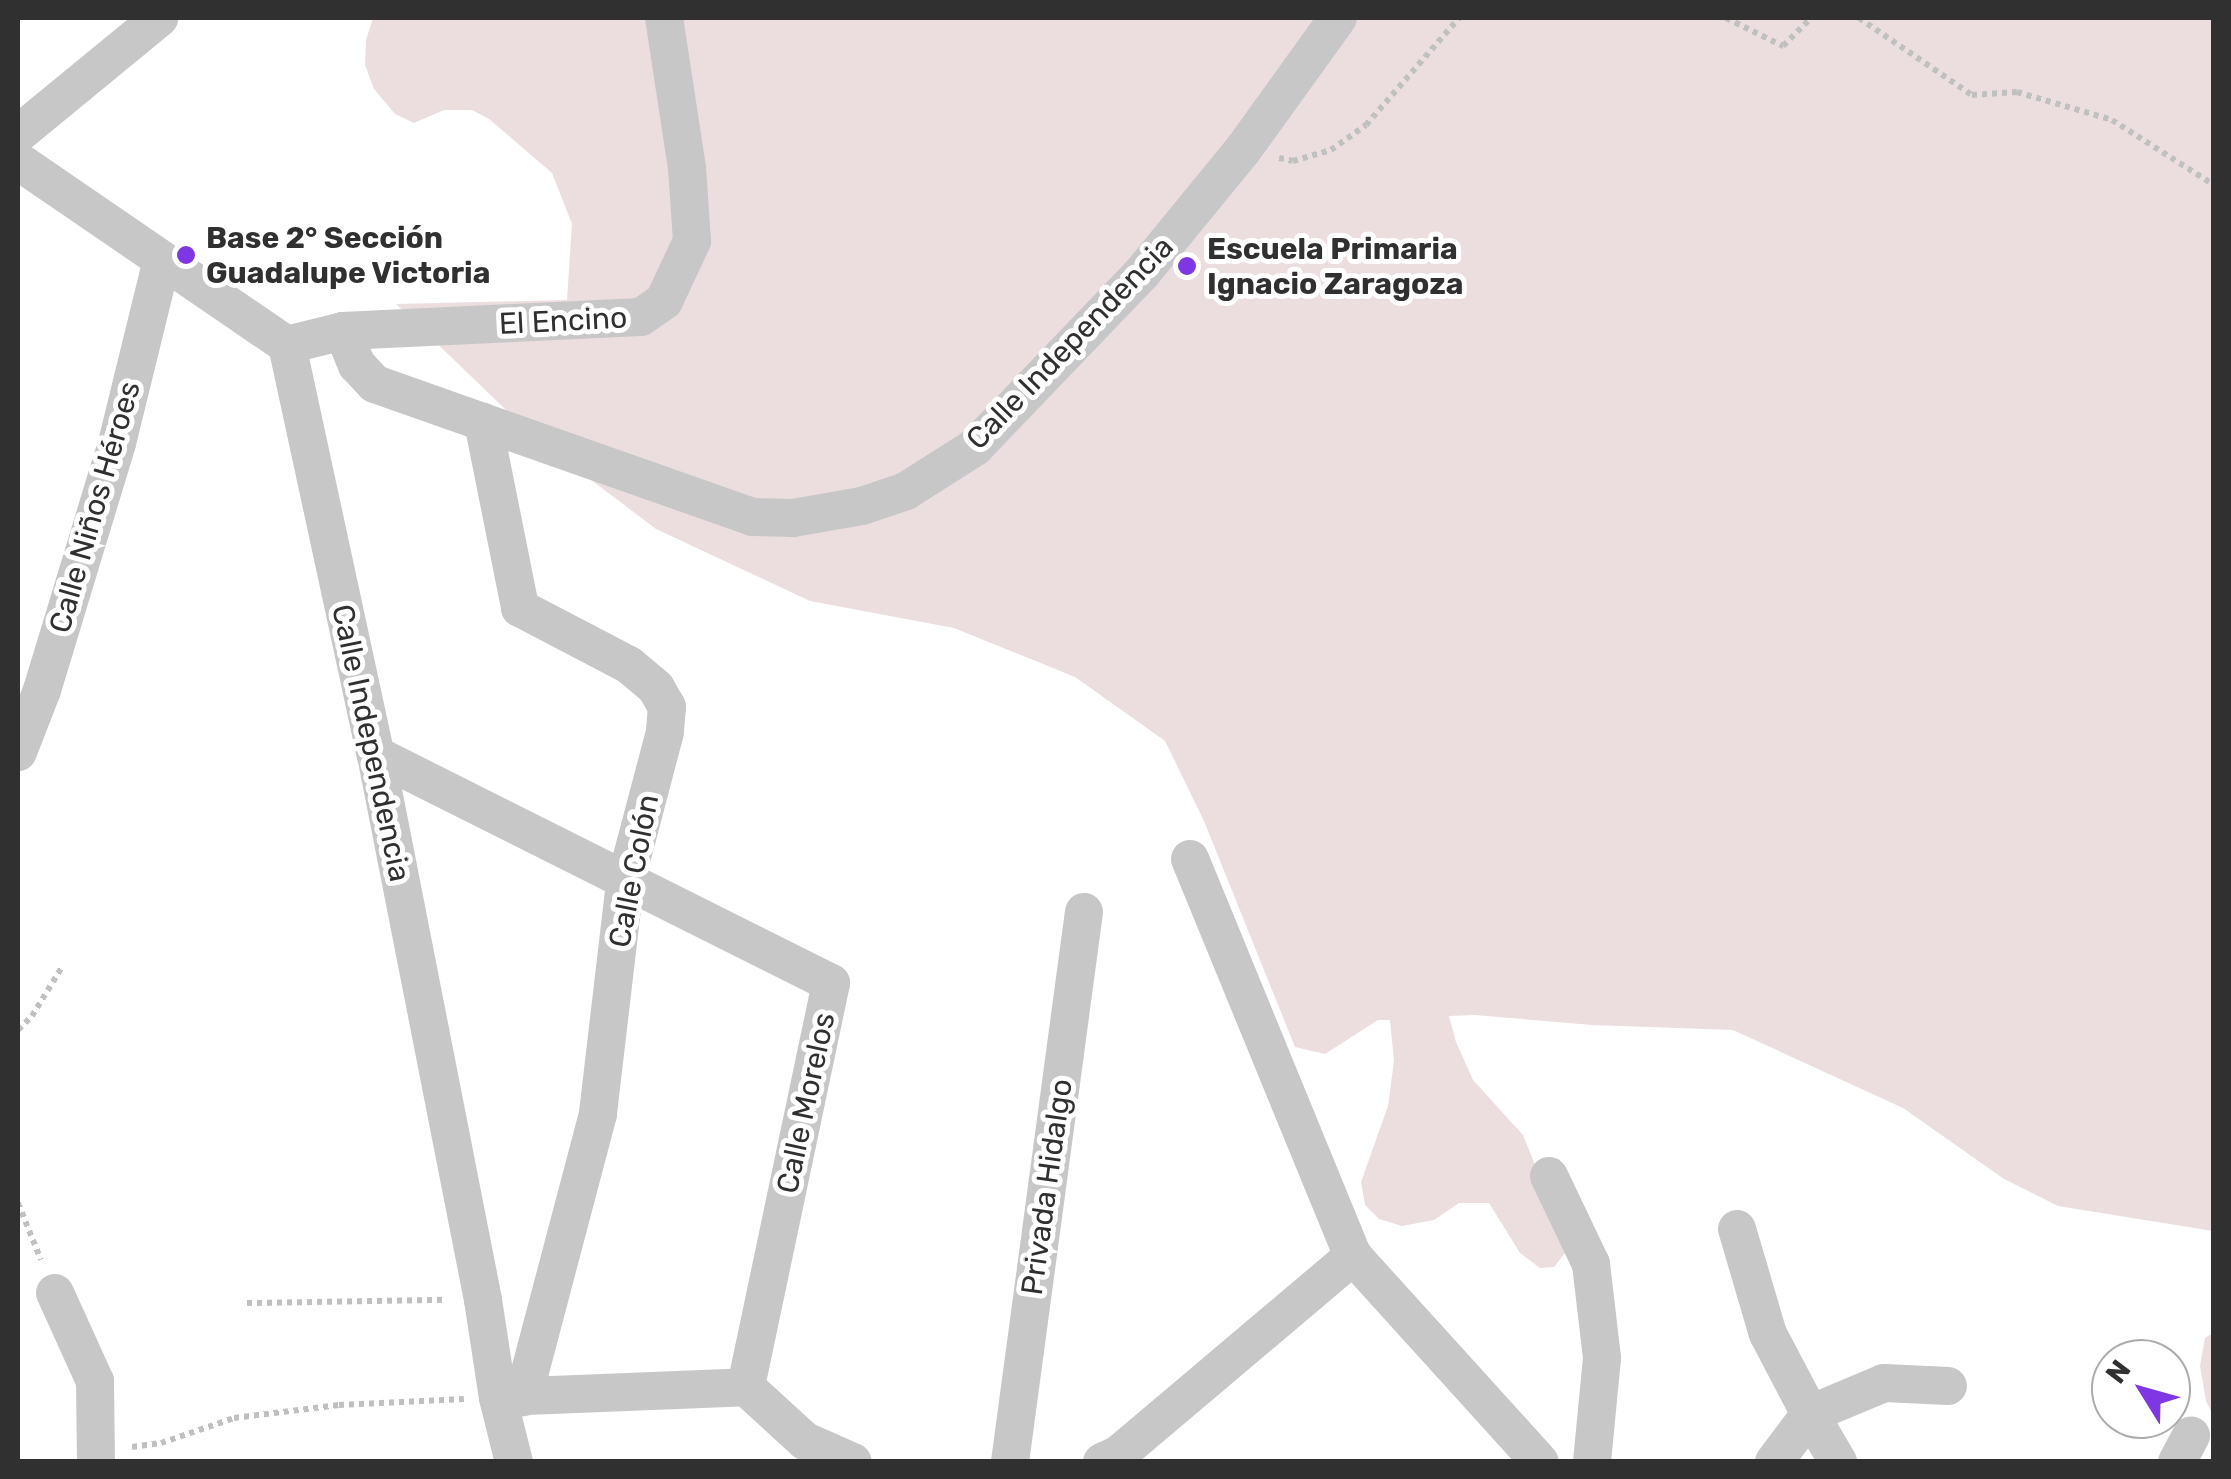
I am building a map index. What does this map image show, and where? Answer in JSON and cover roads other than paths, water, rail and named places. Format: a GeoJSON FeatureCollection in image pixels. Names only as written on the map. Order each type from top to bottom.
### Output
{"type":"FeatureCollection","features":[{"type":"Feature","properties":{"kind":"street"},"geometry":{"type":"LineString","coordinates":[[18,134],[159,18]]}},
{"type":"Feature","properties":{"kind":"street","name":"El Encino"},"geometry":{"type":"LineString","coordinates":[[287,344],[343,332],[641,317],[664,301],[692,241],[686,168],[664,18]]}},
{"type":"Feature","properties":{"kind":"street","name":"Calle Independencia"},"geometry":{"type":"LineString","coordinates":[[343,332],[357,365],[375,384],[752,517],[793,518],[862,506],[906,491],[976,447],[1142,273],[1242,151],[1338,18]]}},
{"type":"Feature","properties":{"kind":"street"},"geometry":{"type":"LineString","coordinates":[[18,161],[287,344]]}},
{"type":"Feature","properties":{"kind":"street","name":"Calle Niños Héroes"},"geometry":{"type":"LineString","coordinates":[[18,752],[42,690],[117,443],[162,260]]}},
{"type":"Feature","properties":{"kind":"street","name":"Calle Independencia"},"geometry":{"type":"LineString","coordinates":[[287,344],[376,755],[483,1300],[511,1397],[514,1462]]}},
{"type":"Feature","properties":{"kind":"street","name":"Calle Colón"},"geometry":{"type":"LineString","coordinates":[[482,422],[520,608],[629,665],[656,688],[667,707],[665,732],[625,883],[598,1114],[511,1397]]}},
{"type":"Feature","properties":{"kind":"street"},"geometry":{"type":"LineString","coordinates":[[376,755],[625,883]]}},
{"type":"Feature","properties":{"kind":"street"},"geometry":{"type":"LineString","coordinates":[[1190,858],[1353,1256],[1540,1462]]}},
{"type":"Feature","properties":{"kind":"street","name":"Calle Morelos"},"geometry":{"type":"LineString","coordinates":[[625,883],[831,983],[746,1388]]}},
{"type":"Feature","properties":{"kind":"street","name":"Privada Hidalgo"},"geometry":{"type":"LineString","coordinates":[[1010,1462],[1084,912]]}},
{"type":"Feature","properties":{"kind":"street"},"geometry":{"type":"LineString","coordinates":[[1549,1176],[1591,1264],[1602,1358],[1592,1462]]}},
{"type":"Feature","properties":{"kind":"street"},"geometry":{"type":"LineString","coordinates":[[1737,1230],[1768,1334],[1838,1462]]}},
{"type":"Feature","properties":{"kind":"street"},"geometry":{"type":"LineString","coordinates":[[1102,1462],[1119,1454],[1353,1256]]}},
{"type":"Feature","properties":{"kind":"street"},"geometry":{"type":"LineString","coordinates":[[55,1294],[95,1381],[87,1458]]}},
{"type":"Feature","properties":{"kind":"street"},"geometry":{"type":"LineString","coordinates":[[1774,1462],[1810,1414],[1884,1383],[1948,1386]]}},
{"type":"Feature","properties":{"kind":"street"},"geometry":{"type":"LineString","coordinates":[[511,1397],[746,1388],[805,1442],[853,1462]]}},
{"type":"Feature","properties":{"kind":"place","name":"Base 2° Sección Guadalupe Victoria"},"geometry":{"type":"Point","coordinates":[186,255]}},
{"type":"Feature","properties":{"kind":"place","name":"Escuela Primaria Ignacio Zaragoza"},"geometry":{"type":"Point","coordinates":[1187,266]}}]}
